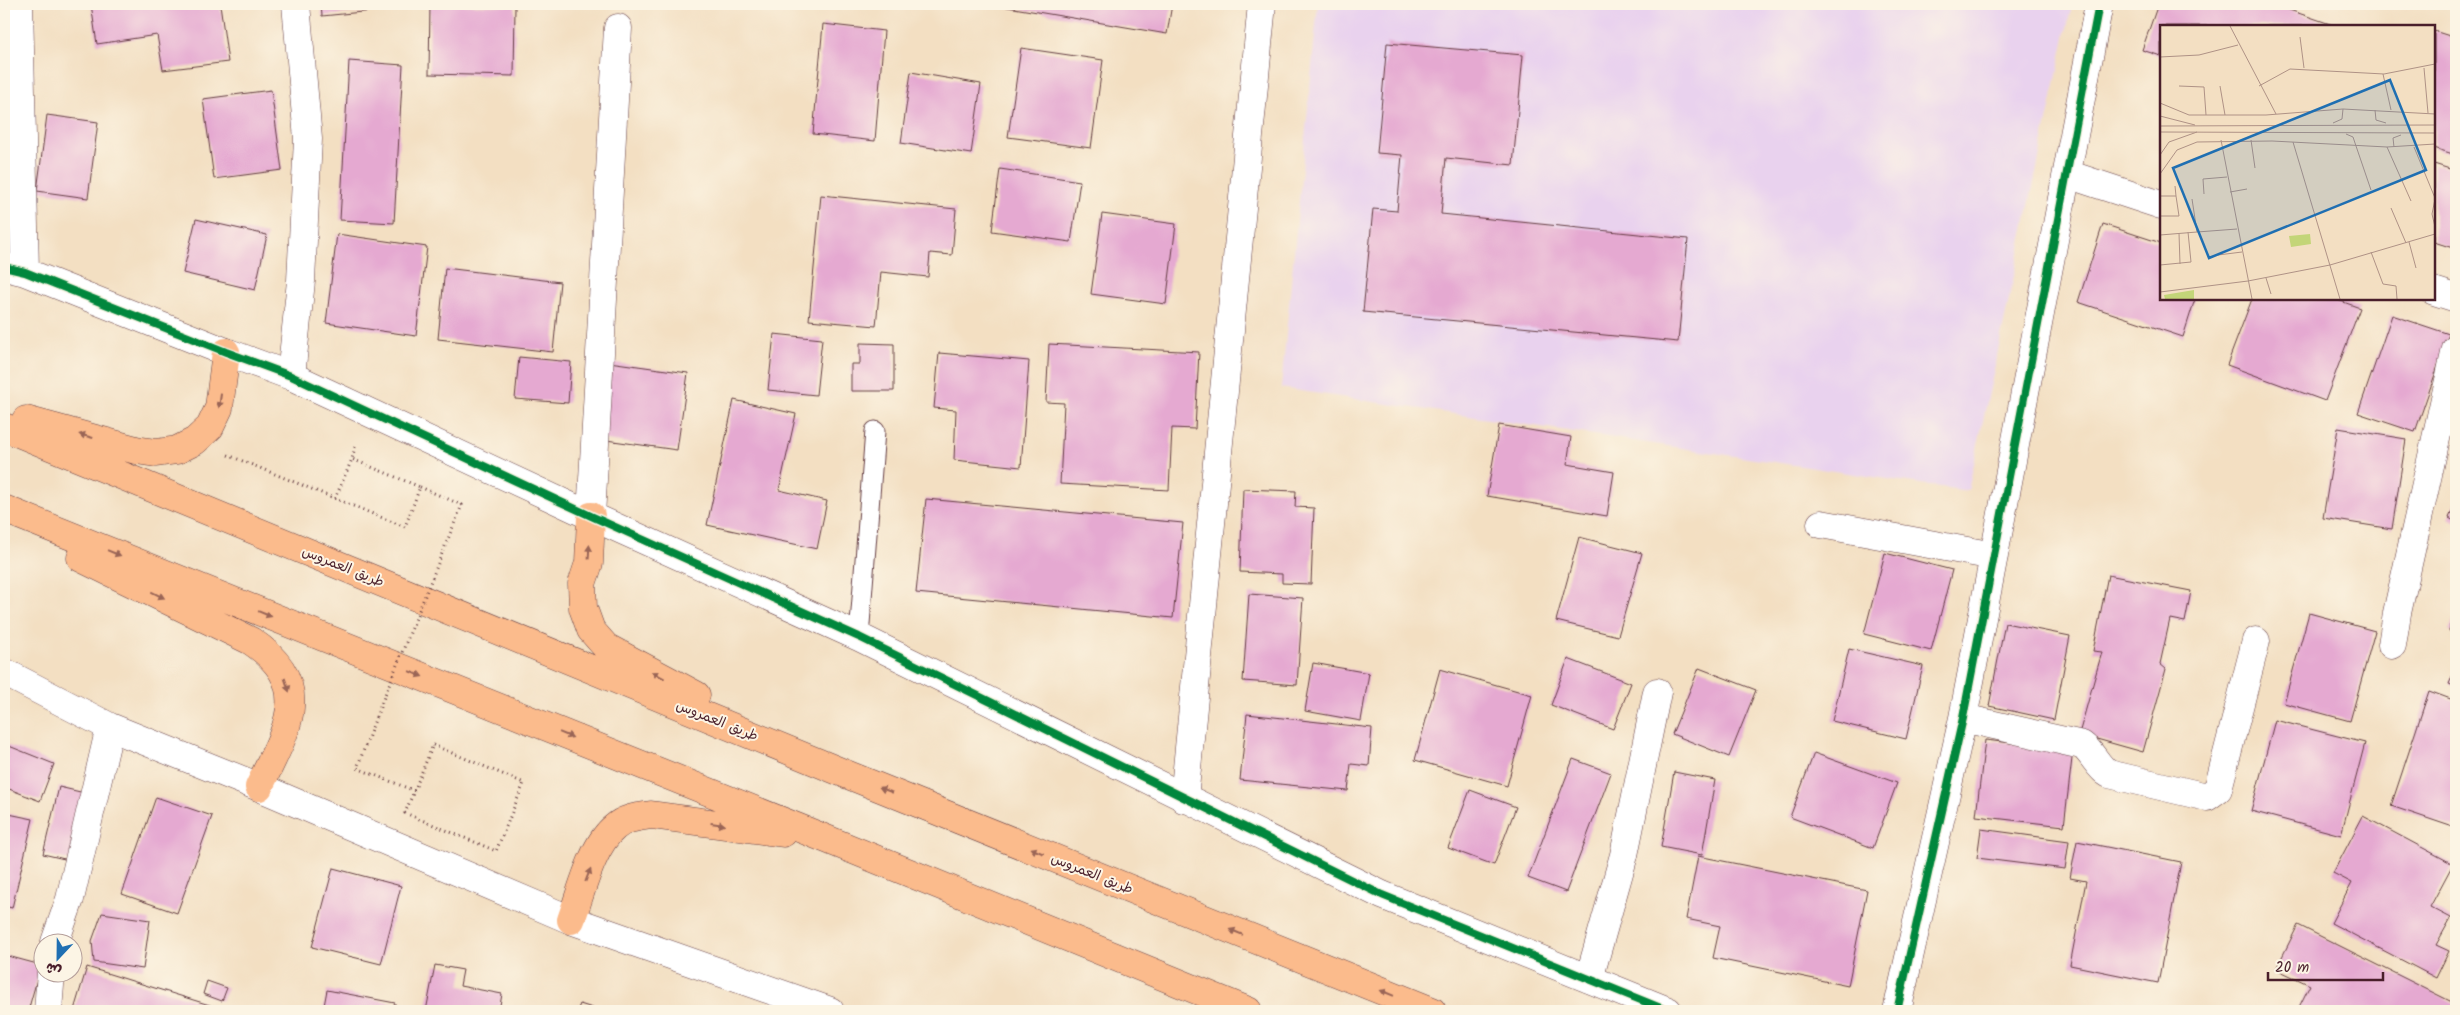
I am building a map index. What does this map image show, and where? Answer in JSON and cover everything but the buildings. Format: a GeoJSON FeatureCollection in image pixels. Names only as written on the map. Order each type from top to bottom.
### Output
{"type":"FeatureCollection","features":[{"type":"Feature","properties":{"kind":"main road"},"geometry":{"type":"LineString","coordinates":[[4,414],[156,453],[177,450],[195,441],[210,427],[219,408],[226,352]]}},
{"type":"Feature","properties":{"kind":"main road","name":"طريق العمروس"},"geometry":{"type":"LineString","coordinates":[[4,427],[841,772],[1432,1011]]}},
{"type":"Feature","properties":{"kind":"main road"},"geometry":{"type":"LineString","coordinates":[[4,509],[824,838],[1248,1011]]}},
{"type":"Feature","properties":{"kind":"main road"},"geometry":{"type":"LineString","coordinates":[[591,516],[589,563],[582,584],[583,608],[591,630],[606,647],[841,772]]}},
{"type":"Feature","properties":{"kind":"main road"},"geometry":{"type":"LineString","coordinates":[[4,520],[251,641],[269,653],[282,670],[290,691],[291,712],[285,733],[259,787]]}},
{"type":"Feature","properties":{"kind":"main road"},"geometry":{"type":"LineString","coordinates":[[571,920],[603,839],[616,826],[632,817],[651,815],[824,838]]}},
{"type":"Feature","properties":{"kind":"street"},"geometry":{"type":"LineString","coordinates":[[19,4],[14,269],[291,376],[591,516],[859,636],[1184,799],[1382,895],[1668,1011]]}},
{"type":"Feature","properties":{"kind":"street"},"geometry":{"type":"LineString","coordinates":[[291,376],[301,281],[308,139],[296,4]]}},
{"type":"Feature","properties":{"kind":"street"},"geometry":{"type":"LineString","coordinates":[[1184,799],[1262,4]]}},
{"type":"Feature","properties":{"kind":"street"},"geometry":{"type":"LineString","coordinates":[[1897,1011],[1963,718],[2099,4]]}},
{"type":"Feature","properties":{"kind":"street"},"geometry":{"type":"LineString","coordinates":[[591,516],[618,28]]}},
{"type":"Feature","properties":{"kind":"street"},"geometry":{"type":"LineString","coordinates":[[2067,174],[2160,204]]}},
{"type":"Feature","properties":{"kind":"street"},"geometry":{"type":"LineString","coordinates":[[2435,291],[2456,298]]}},
{"type":"Feature","properties":{"kind":"street"},"geometry":{"type":"LineString","coordinates":[[2392,645],[2397,614],[2456,349]]}},
{"type":"Feature","properties":{"kind":"street"},"geometry":{"type":"LineString","coordinates":[[1821,524],[1994,556]]}},
{"type":"Feature","properties":{"kind":"street"},"geometry":{"type":"LineString","coordinates":[[1963,718],[2082,745],[2109,774],[2207,797],[2218,789],[2256,641]]}},
{"type":"Feature","properties":{"kind":"street"},"geometry":{"type":"LineString","coordinates":[[4,672],[110,727],[259,787],[571,920],[830,1011]]}},
{"type":"Feature","properties":{"kind":"street"},"geometry":{"type":"LineString","coordinates":[[1589,979],[1624,855],[1657,692]]}},
{"type":"Feature","properties":{"kind":"street"},"geometry":{"type":"LineString","coordinates":[[58,932],[70,899],[110,727]]}},
{"type":"Feature","properties":{"kind":"street"},"geometry":{"type":"LineString","coordinates":[[48,1011],[50,982]]}},
{"type":"Feature","properties":{"kind":"lane"},"geometry":{"type":"LineString","coordinates":[[859,636],[876,431]]}},
{"type":"Feature","properties":{"kind":"path"},"geometry":{"type":"LineString","coordinates":[[335,499],[352,458],[364,411]]}},
{"type":"Feature","properties":{"kind":"path"},"geometry":{"type":"LineString","coordinates":[[195,441],[404,527],[420,487]]}},
{"type":"Feature","properties":{"kind":"path"},"geometry":{"type":"LineString","coordinates":[[352,458],[462,505],[376,717],[358,768],[414,791]]}},
{"type":"Feature","properties":{"kind":"path"},"geometry":{"type":"LineString","coordinates":[[434,745],[524,783],[496,851],[405,813],[414,791],[434,745]]}},
{"type":"Feature","properties":{"kind":"shaded area"},"geometry":{"type":"Polygon","coordinates":[[[1318,4],[2072,4],[1968,491],[1281,388],[1318,4]]]}},
{"type":"Feature","properties":{"kind":"cycle path"},"geometry":{"type":"LineString","coordinates":[[1897,1011],[1963,718],[2099,4]]}},
{"type":"Feature","properties":{"kind":"cycle path"},"geometry":{"type":"LineString","coordinates":[[4,267],[25,272],[291,376],[591,516],[859,637],[1382,895],[1668,1011]]}}]}
